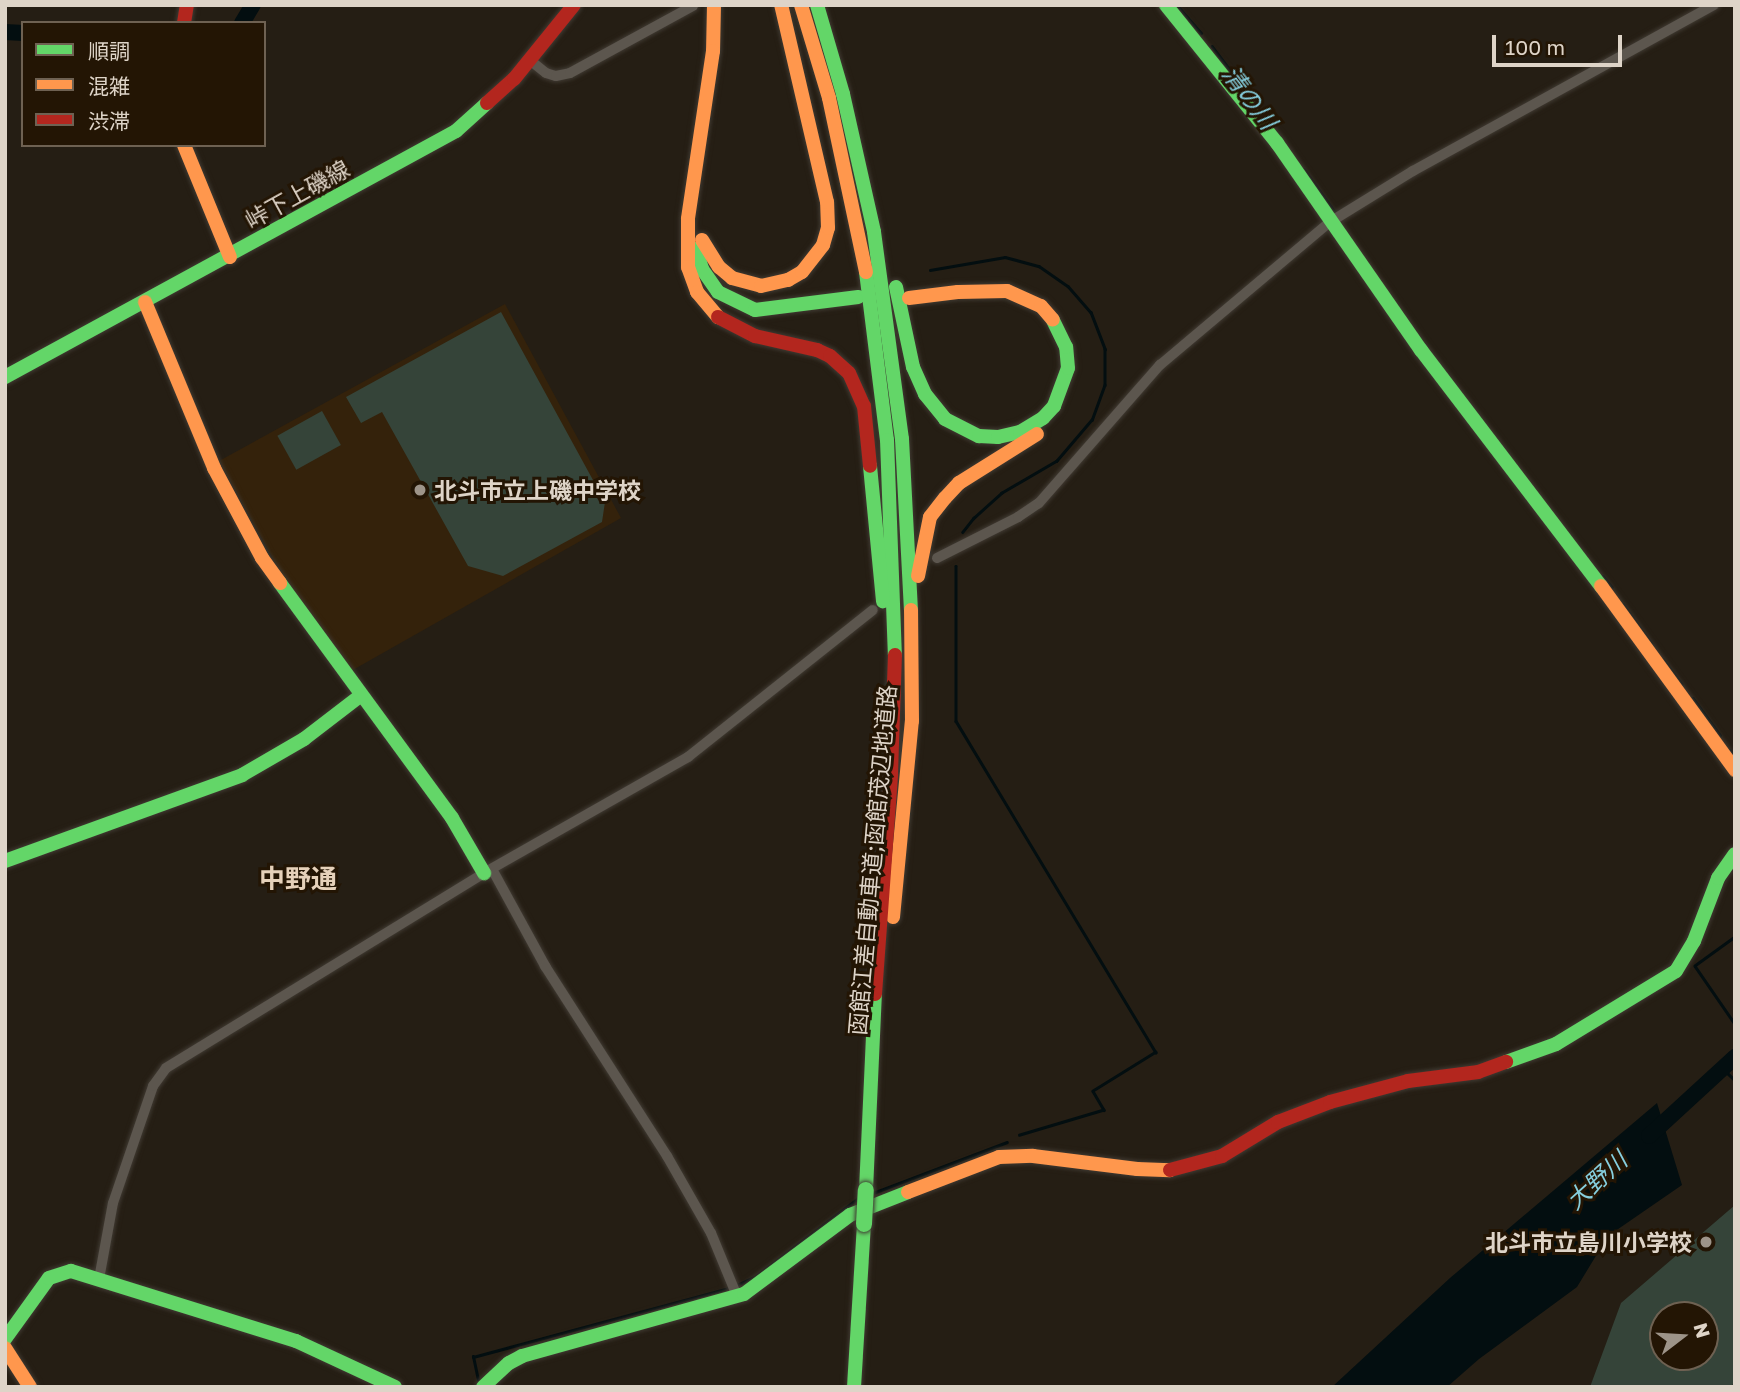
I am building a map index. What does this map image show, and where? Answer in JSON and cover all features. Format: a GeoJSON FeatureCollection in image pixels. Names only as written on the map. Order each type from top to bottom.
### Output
{"type":"FeatureCollection","features":[{"type":"Feature","properties":{"kind":"main road","name":"峠下上磯線"},"geometry":{"type":"LineString","coordinates":[[5,377],[230,257],[456,131],[531,61],[574,5]]}},
{"type":"Feature","properties":{"kind":"main road"},"geometry":{"type":"LineString","coordinates":[[714,5],[713,51],[688,219],[688,267],[697,292],[720,319],[755,336],[800,344],[830,356],[849,373],[857,386],[864,405],[885,621],[891,774]]}},
{"type":"Feature","properties":{"kind":"main road"},"geometry":{"type":"LineString","coordinates":[[688,267],[705,293],[721,307],[747,318],[773,319],[858,302],[755,310],[718,292],[702,270],[696,249],[696,226],[722,47],[723,5]]}},
{"type":"Feature","properties":{"kind":"main road"},"geometry":{"type":"LineString","coordinates":[[696,226],[706,252],[719,267],[732,278],[761,286],[788,279],[802,272],[823,245],[828,228],[827,202],[781,5]]}},
{"type":"Feature","properties":{"kind":"main road","name":"函館江差自動車道;函館茂辺地道路"},"geometry":{"type":"LineString","coordinates":[[802,5],[847,172],[876,336],[887,440],[895,585],[891,774],[875,992],[854,1387]]}},
{"type":"Feature","properties":{"kind":"main road","name":"函館江差自動車道;函館茂辺地道路"},"geometry":{"type":"LineString","coordinates":[[817,5],[843,94],[874,232],[890,334],[902,439],[912,623],[911,734],[899,864],[871,1099]]}},
{"type":"Feature","properties":{"kind":"main road"},"geometry":{"type":"LineString","coordinates":[[1166,5],[1230,81],[1420,349],[1574,548],[1735,770]]}},
{"type":"Feature","properties":{"kind":"main road"},"geometry":{"type":"LineString","coordinates":[[843,94],[884,235],[913,366],[933,405],[945,419],[979,436],[998,437],[1020,432],[1043,418],[1054,406],[1068,368],[1066,347],[1057,324],[1041,306],[1007,291],[908,294],[991,281],[1035,290],[1065,319],[1075,344],[1077,365],[1074,388],[1049,425],[959,483],[930,517],[923,542],[912,623]]}},
{"type":"Feature","properties":{"kind":"main road"},"geometry":{"type":"LineString","coordinates":[[185,147],[230,257]]}},
{"type":"Feature","properties":{"kind":"main road"},"geometry":{"type":"LineString","coordinates":[[145,302],[214,468],[262,558],[488,871]]}},
{"type":"Feature","properties":{"kind":"main road"},"geometry":{"type":"LineString","coordinates":[[5,861],[242,775],[304,739],[360,696]]}},
{"type":"Feature","properties":{"kind":"main road"},"geometry":{"type":"LineString","coordinates":[[482,1387],[509,1363],[522,1356],[736,1289],[754,1288],[850,1214],[999,1157],[1041,1156],[1137,1169],[1175,1170],[1222,1156],[1278,1122],[1340,1099],[1408,1081],[1478,1072],[1556,1044],[1676,971],[1694,941],[1718,878],[1735,854]]}},
{"type":"Feature","properties":{"kind":"main road"},"geometry":{"type":"LineString","coordinates":[[5,1339],[49,1278],[71,1271],[296,1341],[395,1387]]}},
{"type":"Feature","properties":{"kind":"main road"},"geometry":{"type":"LineString","coordinates":[[5,1348],[30,1387]]}},
{"type":"Feature","properties":{"kind":"street"},"geometry":{"type":"LineString","coordinates":[[937,558],[1018,517],[1039,503],[1160,365],[1331,222],[1413,171],[1714,5]]}},
{"type":"Feature","properties":{"kind":"street"},"geometry":{"type":"LineString","coordinates":[[531,61],[556,76],[570,73],[693,6]]}},
{"type":"Feature","properties":{"kind":"street"},"geometry":{"type":"LineString","coordinates":[[99,1279],[113,1203],[157,1077],[166,1069],[488,871],[688,757],[873,610]]}},
{"type":"Feature","properties":{"kind":"street"},"geometry":{"type":"LineString","coordinates":[[488,871],[673,1167],[711,1233],[736,1289]]}},
{"type":"Feature","properties":{"kind":"shaded area","name":"北斗市立上磯中学校"},"geometry":{"type":"Polygon","coordinates":[[[505,304],[621,518],[351,671],[278,567],[219,461],[505,304]]]}},
{"type":"Feature","properties":{"kind":"green space"},"geometry":{"type":"Polygon","coordinates":[[[501,312],[605,502],[602,522],[503,576],[468,566],[382,412],[361,423],[346,397],[501,312]]]}},
{"type":"Feature","properties":{"kind":"green space"},"geometry":{"type":"Polygon","coordinates":[[[322,411],[341,445],[296,470],[277,436],[322,411]]]}},
{"type":"Feature","properties":{"kind":"green space","name":"北斗市立島川小学校"},"geometry":{"type":"Polygon","coordinates":[[[1735,1205],[1735,1381],[1731,1387],[1590,1387],[1621,1303],[1735,1205]]]}},
{"type":"Feature","properties":{"kind":"water"},"geometry":{"type":"Polygon","coordinates":[[[1657,1103],[1682,1185],[1608,1236],[1577,1287],[1479,1359],[1447,1387],[1332,1387],[1450,1278],[1657,1103]]]}},
{"type":"Feature","properties":{"kind":"waterway"},"geometry":{"type":"LineString","coordinates":[[243,21],[253,5]]}},
{"type":"Feature","properties":{"kind":"waterway","name":"清の川"},"geometry":{"type":"LineString","coordinates":[[1177,5],[1201,33]]}},
{"type":"Feature","properties":{"kind":"waterway"},"geometry":{"type":"LineString","coordinates":[[5,32],[21,33]]}},
{"type":"Feature","properties":{"kind":"waterway","name":"清の川"},"geometry":{"type":"LineString","coordinates":[[1212,46],[1233,74]]}},
{"type":"Feature","properties":{"kind":"waterway","name":"清の川"},"geometry":{"type":"LineString","coordinates":[[1304,169],[1335,212]]}},
{"type":"Feature","properties":{"kind":"waterway"},"geometry":{"type":"LineString","coordinates":[[930,270],[1005,257],[1039,266],[1068,286],[1091,312],[1105,349],[1105,385],[1092,420],[1057,461],[1002,493],[974,518],[963,532]]}},
{"type":"Feature","properties":{"kind":"waterway"},"geometry":{"type":"LineString","coordinates":[[956,566],[956,721],[1156,1052],[1093,1091],[1104,1110],[1020,1135]]}},
{"type":"Feature","properties":{"kind":"waterway","name":"清の川"},"geometry":{"type":"LineString","coordinates":[[1603,576],[1612,587]]}},
{"type":"Feature","properties":{"kind":"waterway","name":"清の川"},"geometry":{"type":"LineString","coordinates":[[1623,604],[1652,644]]}},
{"type":"Feature","properties":{"kind":"waterway","name":"清の川"},"geometry":{"type":"LineString","coordinates":[[1663,659],[1682,684]]}},
{"type":"Feature","properties":{"kind":"waterway","name":"清の川"},"geometry":{"type":"LineString","coordinates":[[1693,698],[1720,735]]}},
{"type":"Feature","properties":{"kind":"waterway","name":"清の川"},"geometry":{"type":"LineString","coordinates":[[1730,750],[1735,756]]}},
{"type":"Feature","properties":{"kind":"waterway","name":"清の川"},"geometry":{"type":"LineString","coordinates":[[1735,937],[1695,966],[1735,1024]]}},
{"type":"Feature","properties":{"kind":"waterway","name":"大野川"},"geometry":{"type":"LineString","coordinates":[[1649,1136],[1735,1057]]}},
{"type":"Feature","properties":{"kind":"waterway"},"geometry":{"type":"LineString","coordinates":[[1722,1068],[1735,1080]]}},
{"type":"Feature","properties":{"kind":"waterway"},"geometry":{"type":"LineString","coordinates":[[873,1193],[1007,1142]]}},
{"type":"Feature","properties":{"kind":"waterway"},"geometry":{"type":"LineString","coordinates":[[735,1286],[756,1276],[857,1199]]}},
{"type":"Feature","properties":{"kind":"waterway"},"geometry":{"type":"LineString","coordinates":[[478,1380],[473,1357],[728,1288]]}},
{"type":"Feature","properties":{"kind":"traffic: fast"},"geometry":{"type":"LineString","coordinates":[[817,5],[843,94],[874,232],[902,439],[911,610]]}},
{"type":"Feature","properties":{"kind":"traffic: fast"},"geometry":{"type":"LineString","coordinates":[[1166,5],[1277,143],[1421,350],[1601,586]]}},
{"type":"Feature","properties":{"kind":"traffic: fast"},"geometry":{"type":"LineString","coordinates":[[5,377],[456,131],[487,103]]}},
{"type":"Feature","properties":{"kind":"traffic: fast"},"geometry":{"type":"LineString","coordinates":[[696,249],[702,269],[718,292],[755,310],[858,297]]}},
{"type":"Feature","properties":{"kind":"traffic: fast"},"geometry":{"type":"LineString","coordinates":[[866,272],[887,440],[895,655]]}},
{"type":"Feature","properties":{"kind":"traffic: fast"},"geometry":{"type":"LineString","coordinates":[[896,287],[913,367],[925,394],[945,419],[979,436],[998,437],[1020,432],[1043,418],[1054,406],[1068,368],[1066,347],[1053,320]]}},
{"type":"Feature","properties":{"kind":"traffic: fast"},"geometry":{"type":"LineString","coordinates":[[870,466],[883,601]]}},
{"type":"Feature","properties":{"kind":"traffic: fast"},"geometry":{"type":"LineString","coordinates":[[280,583],[452,818],[484,873]]}},
{"type":"Feature","properties":{"kind":"traffic: fast"},"geometry":{"type":"LineString","coordinates":[[5,861],[242,775],[304,739],[360,696]]}},
{"type":"Feature","properties":{"kind":"traffic: fast"},"geometry":{"type":"LineString","coordinates":[[1506,1062],[1556,1044],[1676,971],[1694,941],[1718,878],[1735,854]]}},
{"type":"Feature","properties":{"kind":"traffic: fast"},"geometry":{"type":"LineString","coordinates":[[866,1190],[875,994]]}},
{"type":"Feature","properties":{"kind":"traffic: fast"},"geometry":{"type":"LineString","coordinates":[[864,1224],[866,1190]]}},
{"type":"Feature","properties":{"kind":"traffic: fast"},"geometry":{"type":"LineString","coordinates":[[483,1387],[509,1363],[522,1356],[744,1294],[850,1215],[908,1192]]}},
{"type":"Feature","properties":{"kind":"traffic: fast"},"geometry":{"type":"LineString","coordinates":[[854,1387],[864,1224]]}},
{"type":"Feature","properties":{"kind":"traffic: fast"},"geometry":{"type":"LineString","coordinates":[[5,1339],[49,1278],[71,1271],[296,1341],[395,1387]]}},
{"type":"Feature","properties":{"kind":"traffic: slow"},"geometry":{"type":"LineString","coordinates":[[714,5],[713,51],[688,219],[688,267],[697,292],[718,317]]}},
{"type":"Feature","properties":{"kind":"traffic: slow"},"geometry":{"type":"LineString","coordinates":[[702,240],[719,267],[732,278],[761,286],[788,280],[802,272],[823,245],[828,228],[827,202],[781,5]]}},
{"type":"Feature","properties":{"kind":"traffic: slow"},"geometry":{"type":"LineString","coordinates":[[801,5],[829,98],[866,272]]}},
{"type":"Feature","properties":{"kind":"traffic: slow"},"geometry":{"type":"LineString","coordinates":[[185,147],[230,257]]}},
{"type":"Feature","properties":{"kind":"traffic: slow"},"geometry":{"type":"LineString","coordinates":[[909,298],[958,292],[1007,291],[1041,306],[1053,320]]}},
{"type":"Feature","properties":{"kind":"traffic: slow"},"geometry":{"type":"LineString","coordinates":[[145,302],[214,468],[262,558],[280,583]]}},
{"type":"Feature","properties":{"kind":"traffic: slow"},"geometry":{"type":"LineString","coordinates":[[918,576],[930,517],[945,498],[959,483],[1037,434]]}},
{"type":"Feature","properties":{"kind":"traffic: slow"},"geometry":{"type":"LineString","coordinates":[[1601,586],[1735,770]]}},
{"type":"Feature","properties":{"kind":"traffic: slow"},"geometry":{"type":"LineString","coordinates":[[893,917],[912,721],[911,610]]}},
{"type":"Feature","properties":{"kind":"traffic: slow"},"geometry":{"type":"LineString","coordinates":[[908,1192],[999,1157],[1033,1156],[1137,1169],[1170,1170]]}},
{"type":"Feature","properties":{"kind":"traffic: slow"},"geometry":{"type":"LineString","coordinates":[[5,1348],[30,1387]]}},
{"type":"Feature","properties":{"kind":"traffic: jam"},"geometry":{"type":"LineString","coordinates":[[184,21],[187,5]]}},
{"type":"Feature","properties":{"kind":"traffic: jam"},"geometry":{"type":"LineString","coordinates":[[487,103],[514,79],[574,5]]}},
{"type":"Feature","properties":{"kind":"traffic: jam"},"geometry":{"type":"LineString","coordinates":[[718,317],[755,336],[817,350],[830,356],[849,373],[864,406],[870,466]]}},
{"type":"Feature","properties":{"kind":"traffic: jam"},"geometry":{"type":"LineString","coordinates":[[875,994],[891,774],[895,655]]}},
{"type":"Feature","properties":{"kind":"traffic: jam"},"geometry":{"type":"LineString","coordinates":[[1170,1170],[1222,1156],[1278,1122],[1330,1102],[1408,1081],[1478,1072],[1506,1062]]}},
{"type":"Feature","properties":{"kind":"place","name":"北斗市立上磯中学校"},"geometry":{"type":"Point","coordinates":[420,490]}},
{"type":"Feature","properties":{"kind":"place","name":"北斗市立島川小学校"},"geometry":{"type":"Point","coordinates":[1706,1242]}},
{"type":"Feature","properties":{"kind":"district","name":"中野通"},"geometry":{"type":"Point","coordinates":[298,879]}}]}
